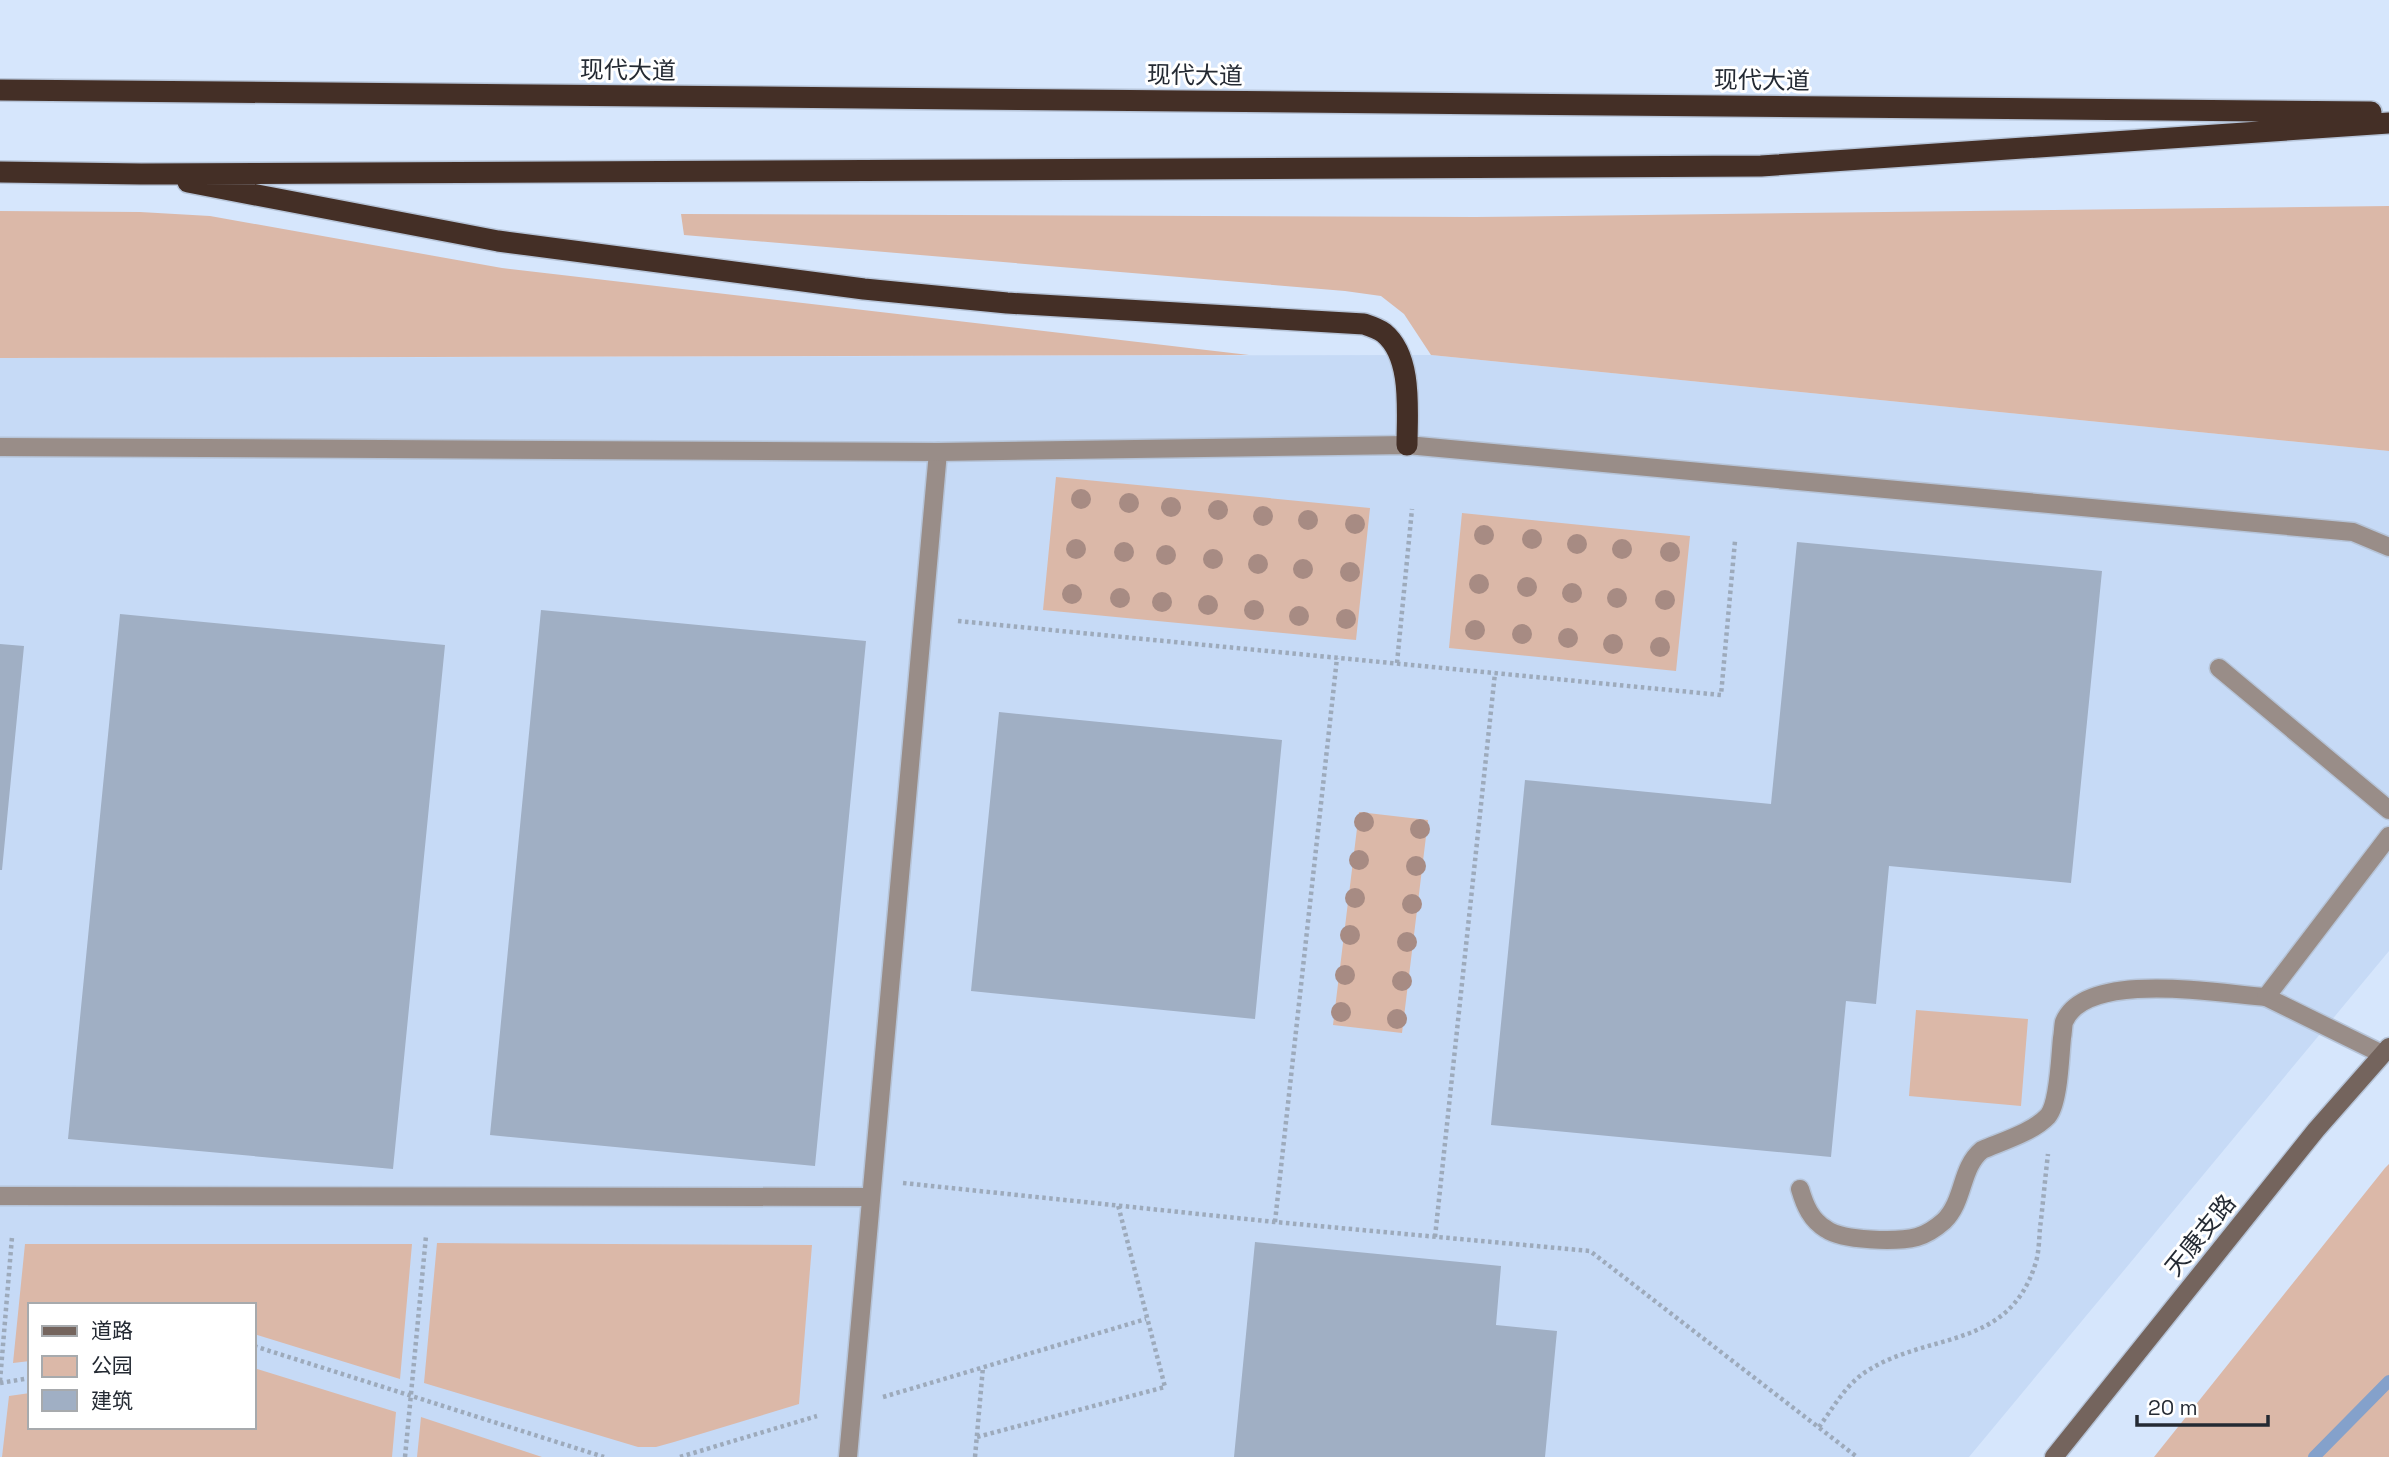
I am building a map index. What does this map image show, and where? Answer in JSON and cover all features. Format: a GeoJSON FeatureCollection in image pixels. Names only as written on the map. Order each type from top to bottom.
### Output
{"type":"FeatureCollection","features":[{"type":"Feature","properties":{"kind":"highway","name":"现代大道"},"geometry":{"type":"LineString","coordinates":[[0,90],[2389,112]]}},
{"type":"Feature","properties":{"kind":"highway"},"geometry":{"type":"LineString","coordinates":[[0,172],[141,174],[1761,166],[2389,123]]}},
{"type":"Feature","properties":{"kind":"highway"},"geometry":{"type":"LineString","coordinates":[[141,174],[498,241],[864,289],[1007,303],[1364,324],[1384,332],[1396,348],[1405,372],[1407,445]]}},
{"type":"Feature","properties":{"kind":"street"},"geometry":{"type":"LineString","coordinates":[[0,447],[938,452],[1407,445],[2353,532],[2389,547]]}},
{"type":"Feature","properties":{"kind":"street"},"geometry":{"type":"LineString","coordinates":[[848,1457],[938,452]]}},
{"type":"Feature","properties":{"kind":"street"},"geometry":{"type":"LineString","coordinates":[[2219,668],[2389,810]]}},
{"type":"Feature","properties":{"kind":"street"},"geometry":{"type":"LineString","coordinates":[[2266,997],[2389,836]]}},
{"type":"Feature","properties":{"kind":"street"},"geometry":{"type":"LineString","coordinates":[[1800,1189],[1810,1214],[1828,1231],[1840,1236],[1897,1240],[1934,1230],[1957,1205],[1969,1165],[1975,1156],[1982,1150],[2038,1124],[2053,1109],[2064,1022],[2084,1002],[2098,995],[2137,988],[2266,997],[2385,1050]]}},
{"type":"Feature","properties":{"kind":"street","name":"天康支路"},"geometry":{"type":"LineString","coordinates":[[2054,1457],[2316,1130],[2385,1050]]}},
{"type":"Feature","properties":{"kind":"street"},"geometry":{"type":"LineString","coordinates":[[0,1196],[871,1197]]}},
{"type":"Feature","properties":{"kind":"path"},"geometry":{"type":"LineString","coordinates":[[1397,663],[1412,509]]}},
{"type":"Feature","properties":{"kind":"path"},"geometry":{"type":"LineString","coordinates":[[958,621],[1721,695],[1735,541]]}},
{"type":"Feature","properties":{"kind":"path"},"geometry":{"type":"LineString","coordinates":[[1275,1222],[1337,658]]}},
{"type":"Feature","properties":{"kind":"path"},"geometry":{"type":"LineString","coordinates":[[1435,1237],[1494,673]]}},
{"type":"Feature","properties":{"kind":"path"},"geometry":{"type":"LineString","coordinates":[[1819,1427],[1854,1380],[1868,1370],[1989,1325],[2010,1310],[2022,1295],[2036,1263],[2053,1109]]}},
{"type":"Feature","properties":{"kind":"path"},"geometry":{"type":"LineString","coordinates":[[903,1183],[1275,1222],[1590,1251],[1857,1457]]}},
{"type":"Feature","properties":{"kind":"path"},"geometry":{"type":"LineString","coordinates":[[977,1437],[1165,1387],[1118,1205]]}},
{"type":"Feature","properties":{"kind":"path"},"geometry":{"type":"LineString","coordinates":[[405,1457],[426,1236]]}},
{"type":"Feature","properties":{"kind":"path"},"geometry":{"type":"LineString","coordinates":[[12,1237],[0,1382],[28,1378]]}},
{"type":"Feature","properties":{"kind":"path"},"geometry":{"type":"LineString","coordinates":[[882,1397],[1146,1318]]}},
{"type":"Feature","properties":{"kind":"path"},"geometry":{"type":"LineString","coordinates":[[256,1347],[604,1457]]}},
{"type":"Feature","properties":{"kind":"path"},"geometry":{"type":"LineString","coordinates":[[975,1457],[984,1367]]}},
{"type":"Feature","properties":{"kind":"path"},"geometry":{"type":"LineString","coordinates":[[680,1457],[817,1416]]}},
{"type":"Feature","properties":{"kind":"shaded area"},"geometry":{"type":"Polygon","coordinates":[[[1431,355],[2389,451],[2389,951],[1969,1457],[0,1457],[0,358],[1431,355]]]}},
{"type":"Feature","properties":{"kind":"green space"},"geometry":{"type":"Polygon","coordinates":[[[2389,206],[2389,451],[1431,355],[1404,314],[1381,296],[684,235],[681,214],[1475,217],[2389,206]]]}},
{"type":"Feature","properties":{"kind":"green space"},"geometry":{"type":"Polygon","coordinates":[[[0,211],[140,212],[210,216],[502,268],[1249,355],[0,358],[0,211]]]}},
{"type":"Feature","properties":{"kind":"green space"},"geometry":{"type":"Polygon","coordinates":[[[1056,477],[1370,508],[1356,640],[1043,610],[1056,477]]]}},
{"type":"Feature","properties":{"kind":"green space"},"geometry":{"type":"Polygon","coordinates":[[[1462,513],[1690,536],[1676,671],[1449,648],[1462,513]]]}},
{"type":"Feature","properties":{"kind":"green space"},"geometry":{"type":"Polygon","coordinates":[[[1359,812],[1428,820],[1402,1033],[1333,1025],[1359,812]]]}},
{"type":"Feature","properties":{"kind":"green space"},"geometry":{"type":"Polygon","coordinates":[[[1916,1010],[2028,1019],[2021,1106],[1909,1096],[1916,1010]]]}},
{"type":"Feature","properties":{"kind":"green space"},"geometry":{"type":"Polygon","coordinates":[[[2389,1164],[2389,1457],[2154,1457],[2385,1168],[2389,1164]]]}},
{"type":"Feature","properties":{"kind":"green space"},"geometry":{"type":"Polygon","coordinates":[[[437,1243],[812,1245],[799,1404],[656,1447],[638,1447],[424,1383],[437,1243]]]}},
{"type":"Feature","properties":{"kind":"green space"},"geometry":{"type":"Polygon","coordinates":[[[25,1244],[412,1244],[400,1379],[256,1335],[256,1303],[28,1303],[28,1361],[13,1363],[25,1244]]]}},
{"type":"Feature","properties":{"kind":"green space"},"geometry":{"type":"Polygon","coordinates":[[[256,1369],[396,1412],[392,1457],[2,1457],[9,1396],[28,1393],[28,1429],[256,1429],[256,1369]]]}},
{"type":"Feature","properties":{"kind":"green space"},"geometry":{"type":"Polygon","coordinates":[[[421,1417],[542,1457],[417,1457],[421,1417]]]}},
{"type":"Feature","properties":{"kind":"building"},"geometry":{"type":"Polygon","coordinates":[[[1797,542],[2102,571],[2071,883],[1889,866],[1876,1004],[1846,1001],[1831,1157],[1491,1125],[1525,780],[1771,804],[1797,542]]]}},
{"type":"Feature","properties":{"kind":"building"},"geometry":{"type":"Polygon","coordinates":[[[541,610],[866,641],[815,1166],[490,1135],[541,610]]]}},
{"type":"Feature","properties":{"kind":"building"},"geometry":{"type":"Polygon","coordinates":[[[120,614],[445,645],[393,1169],[68,1139],[120,614]]]}},
{"type":"Feature","properties":{"kind":"building"},"geometry":{"type":"Polygon","coordinates":[[[0,644],[24,646],[2,870],[0,870],[0,644]]]}},
{"type":"Feature","properties":{"kind":"building"},"geometry":{"type":"Polygon","coordinates":[[[999,712],[1282,740],[1255,1019],[971,991],[999,712]]]}},
{"type":"Feature","properties":{"kind":"building"},"geometry":{"type":"Polygon","coordinates":[[[1255,1242],[1501,1266],[1496,1325],[1557,1331],[1545,1457],[1234,1457],[1255,1242]]]}},
{"type":"Feature","properties":{"kind":"waterway"},"geometry":{"type":"LineString","coordinates":[[2314,1457],[2389,1381]]}}]}
